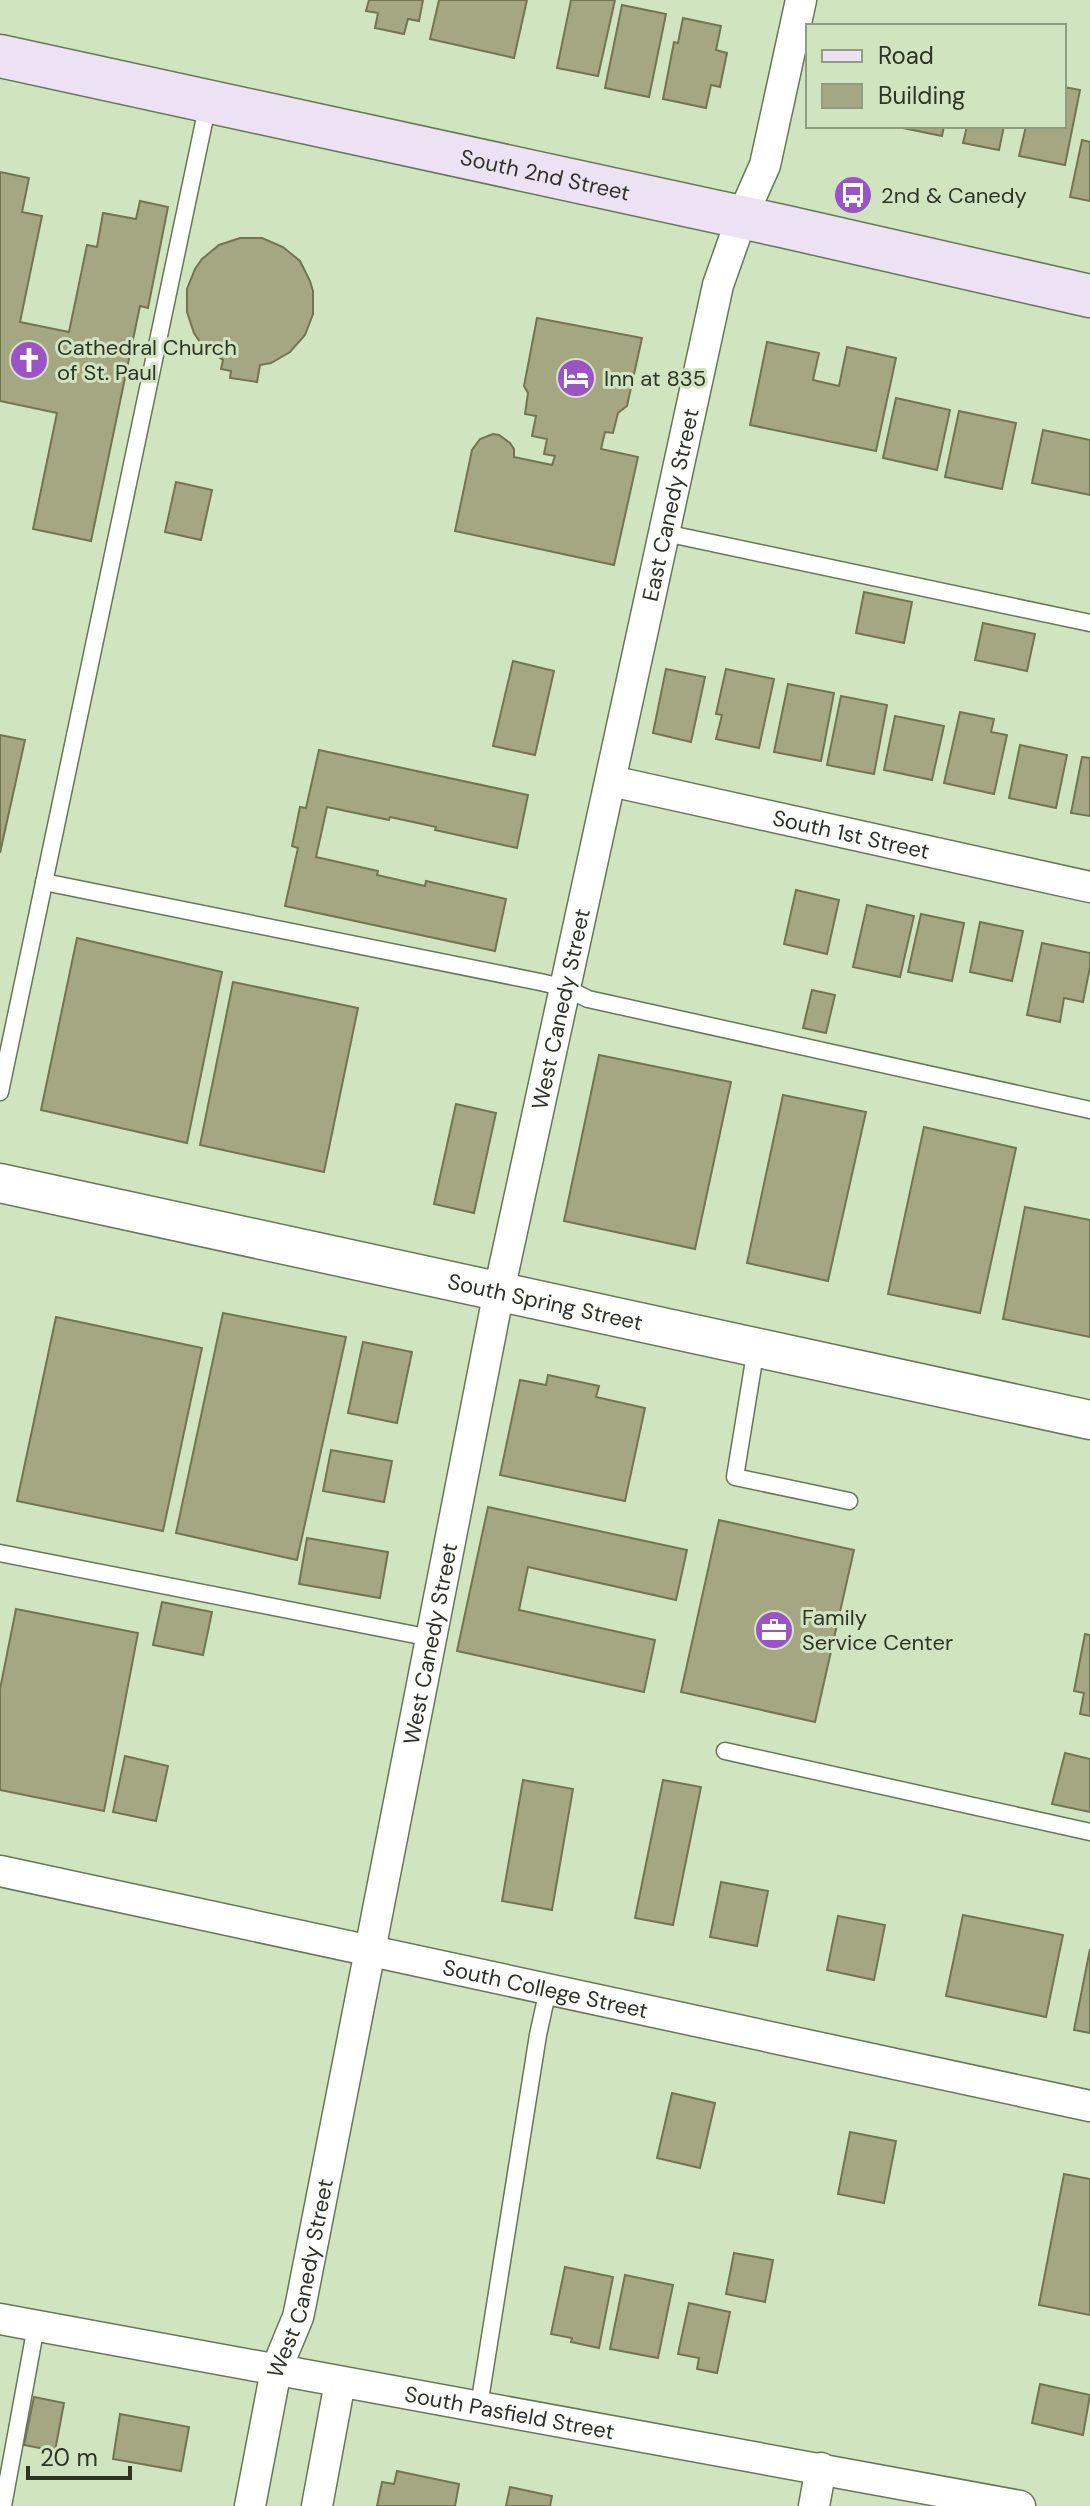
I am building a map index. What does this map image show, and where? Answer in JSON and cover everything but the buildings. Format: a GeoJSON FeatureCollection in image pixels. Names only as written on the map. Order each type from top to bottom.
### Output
{"type":"FeatureCollection","features":[{"type":"Feature","properties":{"kind":"main road","name":"South 2nd Street"},"geometry":{"type":"LineString","coordinates":[[0,56],[1090,296]]}},
{"type":"Feature","properties":{"kind":"street","name":"East Canedy Street"},"geometry":{"type":"LineString","coordinates":[[611,781],[718,285],[742,217],[765,165],[801,0]]}},
{"type":"Feature","properties":{"kind":"street","name":"South 1st Street"},"geometry":{"type":"LineString","coordinates":[[611,781],[1090,887]]}},
{"type":"Feature","properties":{"kind":"street","name":"West Canedy Street"},"geometry":{"type":"LineString","coordinates":[[250,2506],[276,2370],[301,2303],[499,1291],[611,781]]}},
{"type":"Feature","properties":{"kind":"street","name":"South Spring Street"},"geometry":{"type":"LineString","coordinates":[[0,1183],[1090,1420]]}},
{"type":"Feature","properties":{"kind":"street","name":"South College Street"},"geometry":{"type":"LineString","coordinates":[[0,1871],[1090,2106]]}},
{"type":"Feature","properties":{"kind":"street","name":"South Pasfield Street"},"geometry":{"type":"LineString","coordinates":[[0,2319],[1020,2506]]}},
{"type":"Feature","properties":{"kind":"street"},"geometry":{"type":"LineString","coordinates":[[317,2506],[340,2382]]}},
{"type":"Feature","properties":{"kind":"street"},"geometry":{"type":"LineString","coordinates":[[814,2506],[821,2468]]}},
{"type":"Feature","properties":{"kind":"lane"},"geometry":{"type":"LineString","coordinates":[[0,1092],[208,101]]}},
{"type":"Feature","properties":{"kind":"lane"},"geometry":{"type":"LineString","coordinates":[[665,533],[1090,623]]}},
{"type":"Feature","properties":{"kind":"lane"},"geometry":{"type":"LineString","coordinates":[[44,882],[566,988],[588,999],[1090,1110]]}},
{"type":"Feature","properties":{"kind":"lane"},"geometry":{"type":"LineString","coordinates":[[756,1348],[735,1477],[849,1501]]}},
{"type":"Feature","properties":{"kind":"lane"},"geometry":{"type":"LineString","coordinates":[[0,1553],[431,1638]]}},
{"type":"Feature","properties":{"kind":"lane"},"geometry":{"type":"LineString","coordinates":[[725,1751],[1090,1832]]}},
{"type":"Feature","properties":{"kind":"lane"},"geometry":{"type":"LineString","coordinates":[[479,2406],[535,2050],[548,1989]]}},
{"type":"Feature","properties":{"kind":"lane"},"geometry":{"type":"LineString","coordinates":[[3,2506],[36,2326]]}},
{"type":"Feature","properties":{"kind":"place","name":"2nd & Canedy"},"geometry":{"type":"Point","coordinates":[853,195]}},
{"type":"Feature","properties":{"kind":"place","name":"Cathedral Church of St. Paul"},"geometry":{"type":"Point","coordinates":[29,360]}},
{"type":"Feature","properties":{"kind":"place","name":"Inn at 835"},"geometry":{"type":"Point","coordinates":[576,378]}},
{"type":"Feature","properties":{"kind":"place","name":"Family Service Center"},"geometry":{"type":"Point","coordinates":[774,1630]}}]}
